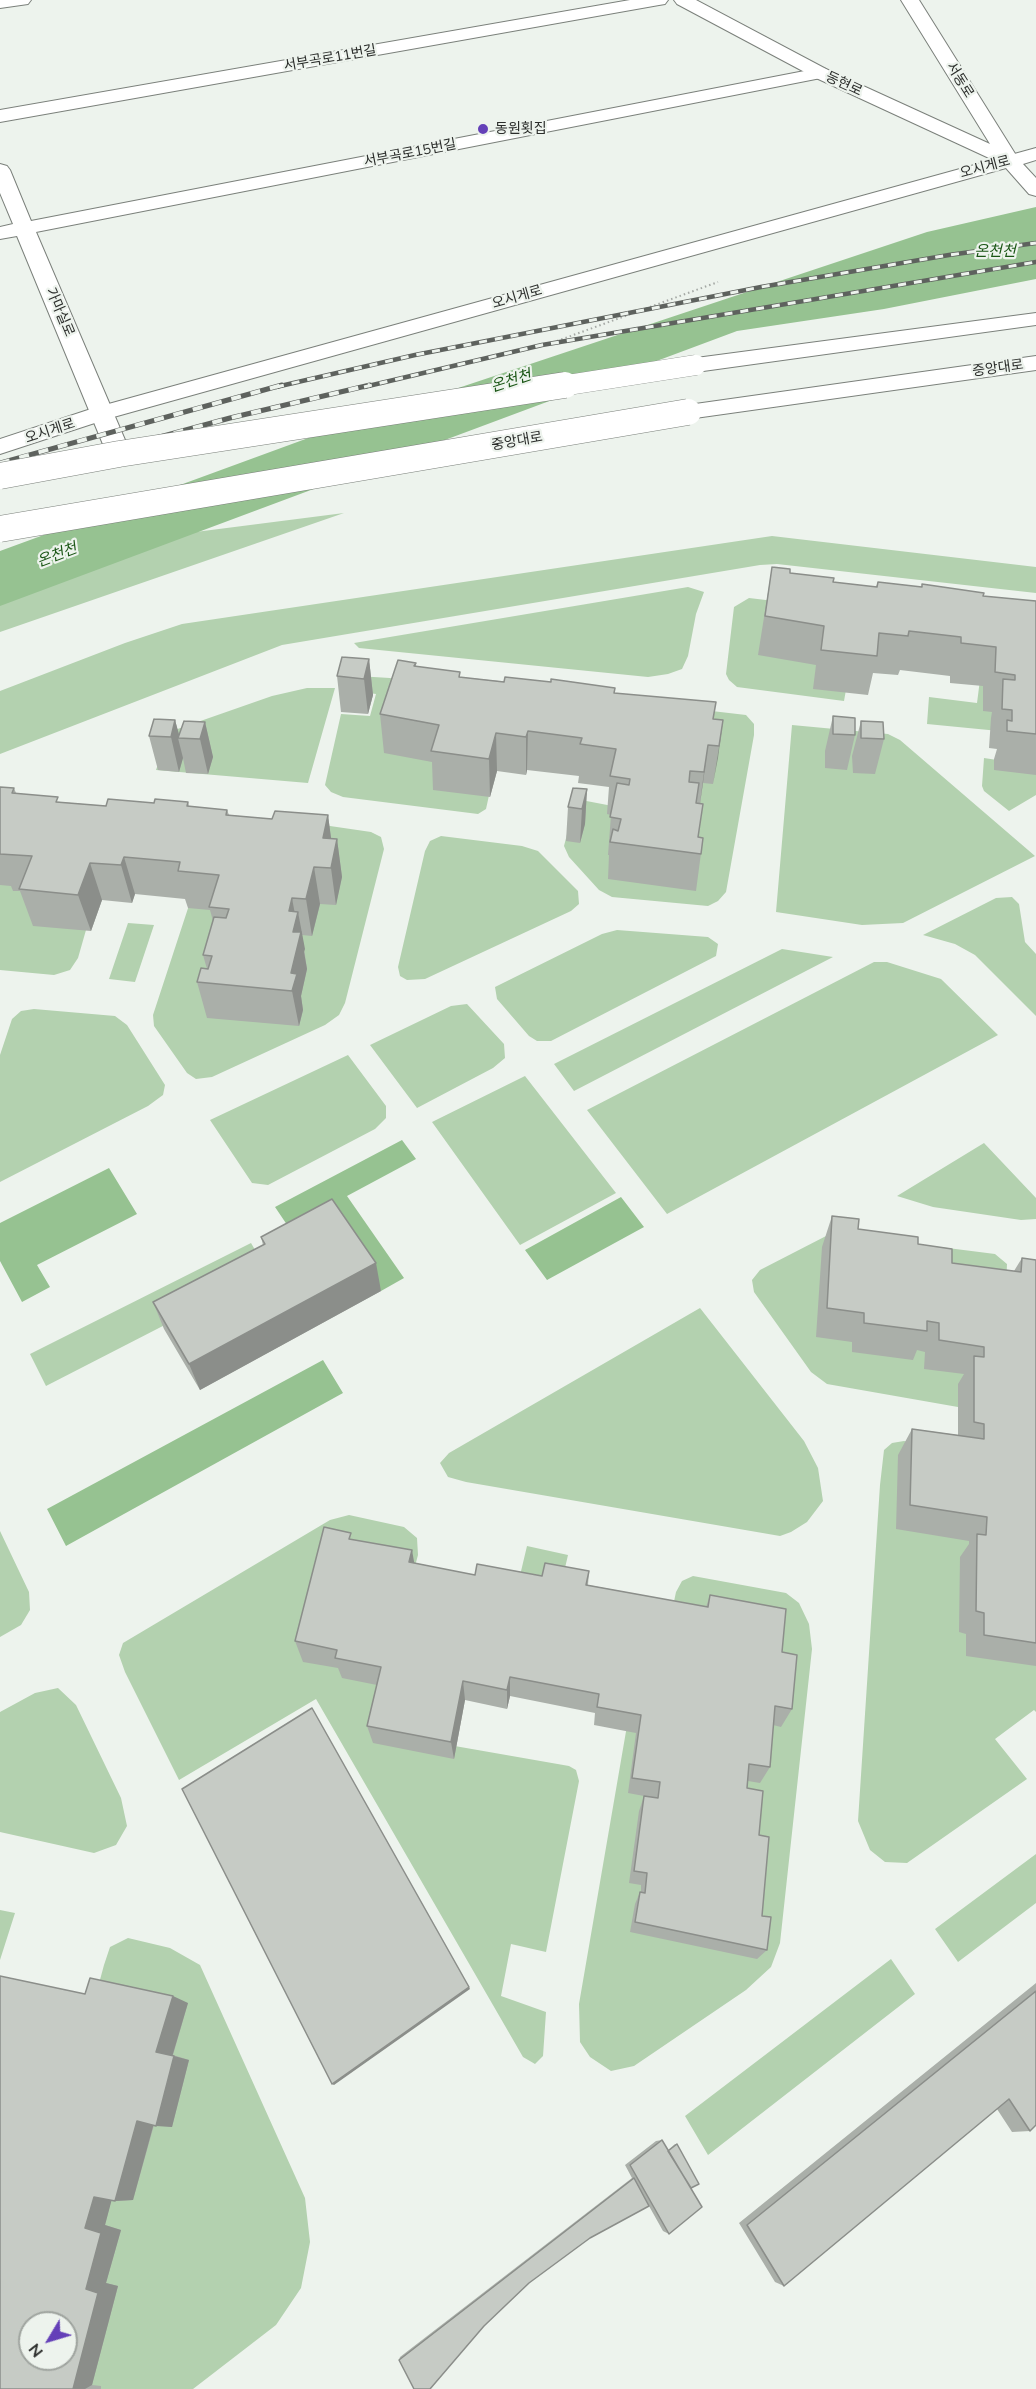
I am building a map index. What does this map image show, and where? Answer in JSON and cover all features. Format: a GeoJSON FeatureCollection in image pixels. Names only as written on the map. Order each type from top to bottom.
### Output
{"type":"FeatureCollection","features":[{"type":"Feature","properties":{"kind":"street"},"geometry":{"type":"LineString","coordinates":[[0,3],[22,0]]}},
{"type":"Feature","properties":{"kind":"street","name":"서부곡로11번길"},"geometry":{"type":"LineString","coordinates":[[0,116],[659,0]]}},
{"type":"Feature","properties":{"kind":"street","name":"동현로"},"geometry":{"type":"LineString","coordinates":[[683,0],[820,73],[1009,160]]}},
{"type":"Feature","properties":{"kind":"street","name":"서동로"},"geometry":{"type":"LineString","coordinates":[[910,0],[1009,160]]}},
{"type":"Feature","properties":{"kind":"street","name":"서부곡로15번길"},"geometry":{"type":"LineString","coordinates":[[0,233],[820,73]]}},
{"type":"Feature","properties":{"kind":"street","name":"오시게로"},"geometry":{"type":"LineString","coordinates":[[0,447],[102,413],[1036,154]]}},
{"type":"Feature","properties":{"kind":"street"},"geometry":{"type":"LineString","coordinates":[[1009,160],[1036,190]]}},
{"type":"Feature","properties":{"kind":"street","name":"가마실로"},"geometry":{"type":"LineString","coordinates":[[0,170],[119,454]]}},
{"type":"Feature","properties":{"kind":"street"},"geometry":{"type":"LineString","coordinates":[[0,476],[119,454],[696,364],[1036,319]]}},
{"type":"Feature","properties":{"kind":"street","name":"중앙대로"},"geometry":{"type":"LineString","coordinates":[[0,529],[688,412],[1036,363]]}},
{"type":"Feature","properties":{"kind":"shaded area"},"geometry":{"type":"Polygon","coordinates":[[[344,513],[0,632],[0,557],[344,513]]]}},
{"type":"Feature","properties":{"kind":"shaded area"},"geometry":{"type":"Polygon","coordinates":[[[772,536],[1036,567],[1036,593],[777,564],[760,565],[282,645],[0,754],[0,691],[125,643],[182,624],[772,536]]]}},
{"type":"Feature","properties":{"kind":"shaded area"},"geometry":{"type":"Polygon","coordinates":[[[688,587],[704,592],[696,614],[688,656],[682,669],[668,674],[648,677],[359,648],[354,643],[688,587]]]}},
{"type":"Feature","properties":{"kind":"shaded area"},"geometry":{"type":"Polygon","coordinates":[[[749,598],[1036,632],[1036,795],[1009,811],[984,791],[982,786],[984,758],[997,760],[999,731],[927,724],[929,697],[977,703],[981,672],[852,656],[844,701],[737,687],[726,674],[734,607],[749,598]]]}},
{"type":"Feature","properties":{"kind":"shaded area"},"geometry":{"type":"Polygon","coordinates":[[[357,676],[472,683],[746,715],[754,724],[754,735],[726,892],[718,901],[708,906],[612,897],[599,890],[569,857],[564,846],[576,799],[623,808],[629,774],[497,759],[486,809],[478,814],[343,797],[331,792],[325,785],[341,714],[370,716],[376,694],[347,690],[357,676]]]}},
{"type":"Feature","properties":{"kind":"shaded area"},"geometry":{"type":"Polygon","coordinates":[[[307,688],[335,688],[308,783],[156,770],[169,732],[272,696],[307,688]]]}},
{"type":"Feature","properties":{"kind":"shaded area"},"geometry":{"type":"Polygon","coordinates":[[[792,725],[888,734],[900,740],[1035,856],[903,923],[862,925],[776,912],[792,725]]]}},
{"type":"Feature","properties":{"kind":"shaded area"},"geometry":{"type":"Polygon","coordinates":[[[0,801],[182,858],[289,820],[371,832],[381,837],[384,849],[345,1003],[339,1015],[325,1025],[212,1077],[196,1079],[187,1073],[154,1026],[153,1015],[193,893],[98,888],[78,958],[70,970],[54,975],[0,970],[0,801]]]}},
{"type":"Feature","properties":{"kind":"shaded area"},"geometry":{"type":"Polygon","coordinates":[[[441,836],[522,846],[538,851],[578,891],[579,904],[571,911],[425,979],[407,980],[400,976],[398,967],[425,851],[430,841],[441,836]]]}},
{"type":"Feature","properties":{"kind":"shaded area"},"geometry":{"type":"Polygon","coordinates":[[[1012,897],[1019,904],[1025,942],[1036,954],[1036,1016],[975,955],[955,944],[923,935],[996,898],[1012,897]]]}},
{"type":"Feature","properties":{"kind":"shaded area"},"geometry":{"type":"Polygon","coordinates":[[[128,923],[154,925],[135,982],[109,979],[128,923]]]}},
{"type":"Feature","properties":{"kind":"shaded area"},"geometry":{"type":"Polygon","coordinates":[[[617,930],[708,937],[718,944],[716,956],[551,1041],[537,1041],[529,1036],[497,999],[495,987],[602,934],[617,930]]]}},
{"type":"Feature","properties":{"kind":"shaded area"},"geometry":{"type":"Polygon","coordinates":[[[782,949],[833,957],[574,1091],[554,1064],[782,949]]]}},
{"type":"Feature","properties":{"kind":"shaded area"},"geometry":{"type":"Polygon","coordinates":[[[874,962],[887,962],[941,979],[998,1035],[667,1214],[587,1110],[874,962]]]}},
{"type":"Feature","properties":{"kind":"shaded area"},"geometry":{"type":"Polygon","coordinates":[[[467,1004],[504,1044],[505,1058],[493,1068],[417,1108],[370,1045],[451,1006],[467,1004]]]}},
{"type":"Feature","properties":{"kind":"shaded area"},"geometry":{"type":"Polygon","coordinates":[[[34,1009],[115,1016],[127,1025],[165,1085],[163,1095],[148,1106],[0,1182],[0,1055],[12,1019],[21,1011],[34,1009]]]}},
{"type":"Feature","properties":{"kind":"shaded area"},"geometry":{"type":"Polygon","coordinates":[[[348,1055],[386,1106],[386,1118],[375,1129],[268,1185],[252,1183],[210,1120],[348,1055]]]}},
{"type":"Feature","properties":{"kind":"shaded area"},"geometry":{"type":"Polygon","coordinates":[[[525,1076],[616,1193],[520,1245],[432,1122],[525,1076]]]}},
{"type":"Feature","properties":{"kind":"shaded area"},"geometry":{"type":"Polygon","coordinates":[[[984,1143],[1036,1198],[1036,1219],[1021,1220],[933,1207],[897,1196],[984,1143]]]}},
{"type":"Feature","properties":{"kind":"shaded area"},"geometry":{"type":"Polygon","coordinates":[[[828,1235],[995,1254],[1007,1264],[1005,1309],[1036,1315],[1036,1712],[1034,1710],[995,1739],[1027,1779],[907,1863],[885,1862],[870,1850],[858,1821],[884,1450],[892,1443],[904,1441],[975,1454],[975,1410],[827,1384],[811,1372],[754,1292],[752,1280],[760,1270],[828,1235]]]}},
{"type":"Feature","properties":{"kind":"shaded area"},"geometry":{"type":"Polygon","coordinates":[[[251,1243],[268,1272],[46,1386],[30,1354],[251,1243]]]}},
{"type":"Feature","properties":{"kind":"shaded area"},"geometry":{"type":"Polygon","coordinates":[[[700,1308],[804,1441],[818,1468],[823,1501],[807,1522],[780,1536],[448,1477],[440,1463],[449,1453],[700,1308]]]}},
{"type":"Feature","properties":{"kind":"shaded area"},"geometry":{"type":"Polygon","coordinates":[[[349,1515],[404,1527],[417,1538],[418,1555],[405,1603],[508,1626],[527,1546],[568,1555],[550,1633],[662,1659],[676,1592],[682,1581],[693,1576],[786,1593],[799,1603],[809,1624],[812,1649],[780,1943],[771,1967],[746,1990],[634,2066],[611,2071],[590,2057],[580,2042],[579,2004],[629,1714],[460,1681],[449,1745],[569,1766],[576,1770],[579,1781],[546,1952],[511,1944],[501,1996],[546,2012],[543,2056],[535,2064],[523,2057],[316,1699],[179,1780],[125,1672],[119,1655],[123,1643],[330,1520],[349,1515]]]}},
{"type":"Feature","properties":{"kind":"shaded area"},"geometry":{"type":"Polygon","coordinates":[[[0,1531],[29,1592],[30,1610],[21,1625],[0,1637],[0,1531]]]}},
{"type":"Feature","properties":{"kind":"shaded area"},"geometry":{"type":"Polygon","coordinates":[[[58,1688],[76,1705],[121,1798],[127,1826],[116,1845],[94,1853],[0,1832],[0,1712],[35,1693],[58,1688]]]}},
{"type":"Feature","properties":{"kind":"shaded area"},"geometry":{"type":"Polygon","coordinates":[[[1036,1854],[1036,1903],[958,1962],[935,1929],[1036,1854]]]}},
{"type":"Feature","properties":{"kind":"shaded area"},"geometry":{"type":"Polygon","coordinates":[[[0,1910],[15,1913],[0,1960],[0,1910]]]}},
{"type":"Feature","properties":{"kind":"shaded area"},"geometry":{"type":"Polygon","coordinates":[[[128,1938],[170,1948],[200,1965],[305,2198],[310,2242],[301,2288],[276,2325],[193,2389],[0,2389],[31,2235],[110,1947],[128,1938]]]}},
{"type":"Feature","properties":{"kind":"shaded area"},"geometry":{"type":"Polygon","coordinates":[[[891,1959],[915,1994],[708,2155],[685,2116],[891,1959]]]}},
{"type":"Feature","properties":{"kind":"water","name":"온천천"},"geometry":{"type":"Polygon","coordinates":[[[1036,207],[1036,279],[884,309],[737,331],[0,606],[0,551],[311,437],[927,232],[1036,207]]]}},
{"type":"Feature","properties":{"kind":"water"},"geometry":{"type":"Polygon","coordinates":[[[402,1140],[416,1159],[347,1196],[404,1278],[381,1291],[337,1228],[302,1247],[275,1207],[402,1140]]]}},
{"type":"Feature","properties":{"kind":"water"},"geometry":{"type":"Polygon","coordinates":[[[109,1168],[137,1214],[37,1265],[50,1287],[22,1302],[0,1261],[0,1223],[109,1168]]]}},
{"type":"Feature","properties":{"kind":"water"},"geometry":{"type":"Polygon","coordinates":[[[621,1197],[644,1227],[547,1280],[525,1250],[621,1197]]]}},
{"type":"Feature","properties":{"kind":"water"},"geometry":{"type":"Polygon","coordinates":[[[323,1360],[343,1393],[66,1546],[47,1509],[323,1360]]]}},
{"type":"Feature","properties":{"kind":"building"},"geometry":{"type":"Polygon","coordinates":[[[772,567],[790,569],[790,573],[834,578],[833,582],[877,587],[878,582],[922,587],[922,584],[984,593],[983,596],[1036,601],[1036,734],[1007,731],[1007,720],[1012,721],[1012,710],[1002,709],[1003,679],[1015,680],[1015,675],[995,672],[996,647],[961,643],[961,637],[909,631],[908,636],[879,633],[877,656],[821,650],[824,626],[765,616],[772,567]]]}},
{"type":"Feature","properties":{"kind":"building"},"geometry":{"type":"Polygon","coordinates":[[[342,657],[369,659],[364,679],[337,676],[342,657]]]}},
{"type":"Feature","properties":{"kind":"building"},"geometry":{"type":"Polygon","coordinates":[[[398,660],[416,663],[414,666],[460,672],[459,677],[504,682],[505,677],[551,682],[551,679],[615,688],[614,693],[716,702],[713,719],[723,720],[719,746],[708,745],[704,772],[690,771],[689,782],[699,783],[696,803],[703,804],[698,837],[703,838],[701,854],[610,842],[613,829],[618,831],[621,819],[610,817],[617,783],[629,785],[630,779],[610,776],[616,749],[580,744],[582,738],[528,731],[526,737],[496,733],[489,759],[431,751],[439,725],[380,714],[398,660]]]}},
{"type":"Feature","properties":{"kind":"building"},"geometry":{"type":"Polygon","coordinates":[[[833,716],[855,718],[855,735],[833,734],[833,716]]]}},
{"type":"Feature","properties":{"kind":"building"},"geometry":{"type":"Polygon","coordinates":[[[154,719],[175,720],[171,737],[149,736],[154,719]]]}},
{"type":"Feature","properties":{"kind":"building"},"geometry":{"type":"Polygon","coordinates":[[[184,721],[205,722],[200,739],[178,738],[184,721]]]}},
{"type":"Feature","properties":{"kind":"building"},"geometry":{"type":"Polygon","coordinates":[[[861,721],[883,722],[884,739],[861,738],[861,721]]]}},
{"type":"Feature","properties":{"kind":"building"},"geometry":{"type":"Polygon","coordinates":[[[0,787],[14,788],[12,793],[58,797],[56,802],[106,806],[108,799],[154,803],[155,799],[188,802],[187,806],[227,810],[226,815],[272,819],[275,811],[328,815],[323,838],[337,839],[331,868],[314,867],[306,899],[292,898],[289,911],[298,912],[293,932],[301,932],[291,973],[297,974],[292,991],[197,982],[201,968],[208,969],[212,956],[203,955],[214,917],[226,918],[229,909],[209,907],[219,875],[178,871],[180,862],[124,857],[121,865],[90,863],[78,895],[19,889],[32,856],[0,854],[0,787]]]}},
{"type":"Feature","properties":{"kind":"building"},"geometry":{"type":"Polygon","coordinates":[[[573,788],[587,789],[582,809],[568,807],[573,788]]]}},
{"type":"Feature","properties":{"kind":"building"},"geometry":{"type":"Polygon","coordinates":[[[332,1199],[376,1263],[189,1364],[153,1302],[265,1244],[261,1237],[332,1199]]]}},
{"type":"Feature","properties":{"kind":"building"},"geometry":{"type":"Polygon","coordinates":[[[832,1216],[859,1219],[858,1229],[918,1237],[918,1244],[952,1249],[952,1263],[1021,1272],[1022,1258],[1036,1260],[1036,1643],[984,1635],[984,1613],[976,1611],[977,1534],[986,1535],[987,1517],[910,1505],[912,1429],[984,1439],[984,1424],[974,1422],[974,1356],[984,1357],[984,1347],[939,1340],[939,1323],[927,1321],[927,1331],[864,1323],[864,1313],[827,1308],[832,1216]]]}},
{"type":"Feature","properties":{"kind":"building"},"geometry":{"type":"Polygon","coordinates":[[[324,1527],[351,1533],[349,1539],[412,1550],[409,1562],[475,1575],[477,1564],[542,1576],[545,1563],[589,1571],[586,1585],[708,1607],[710,1595],[786,1609],[782,1652],[797,1655],[792,1709],[775,1706],[770,1767],[749,1764],[747,1788],[763,1791],[759,1835],[769,1837],[762,1916],[771,1917],[767,1950],[635,1922],[640,1892],[645,1893],[647,1873],[634,1871],[644,1796],[658,1798],[660,1782],[632,1778],[641,1715],[597,1707],[599,1694],[510,1677],[507,1690],[463,1681],[451,1742],[367,1726],[381,1667],[335,1658],[337,1650],[295,1641],[324,1527]]]}},
{"type":"Feature","properties":{"kind":"building"},"geometry":{"type":"Polygon","coordinates":[[[312,1708],[469,1987],[332,2084],[182,1789],[312,1708]]]}},
{"type":"Feature","properties":{"kind":"building"},"geometry":{"type":"Polygon","coordinates":[[[0,1976],[85,1994],[90,1978],[173,1996],[156,2052],[174,2056],[156,2126],[137,2121],[115,2201],[94,2197],[85,2228],[101,2233],[86,2289],[98,2293],[78,2370],[78,2311],[18,2311],[18,2371],[78,2371],[73,2389],[0,2389],[0,1976]]]}},
{"type":"Feature","properties":{"kind":"building"},"geometry":{"type":"Polygon","coordinates":[[[1036,1991],[1036,2125],[1030,2131],[1009,2099],[784,2286],[747,2225],[1036,1991]]]}},
{"type":"Feature","properties":{"kind":"building"},"geometry":{"type":"Polygon","coordinates":[[[662,2140],[702,2207],[669,2234],[630,2165],[662,2140]]]}},
{"type":"Feature","properties":{"kind":"building"},"geometry":{"type":"Polygon","coordinates":[[[677,2144],[699,2184],[691,2188],[668,2151],[677,2144]]]}},
{"type":"Feature","properties":{"kind":"building"},"geometry":{"type":"Polygon","coordinates":[[[634,2178],[649,2206],[590,2238],[529,2283],[484,2326],[430,2389],[414,2389],[399,2360],[634,2178]]]}},
{"type":"Feature","properties":{"kind":"railway"},"geometry":{"type":"LineString","coordinates":[[276,387],[415,355],[761,287],[949,255],[1036,243]]}},
{"type":"Feature","properties":{"kind":"railway"},"geometry":{"type":"LineString","coordinates":[[364,387],[542,345],[1036,262]]}},
{"type":"Feature","properties":{"kind":"railway"},"geometry":{"type":"LineString","coordinates":[[0,463],[282,385]]}},
{"type":"Feature","properties":{"kind":"railway"},"geometry":{"type":"LineString","coordinates":[[0,480],[230,418],[370,385]]}},
{"type":"Feature","properties":{"kind":"place","name":"동원횟집"},"geometry":{"type":"Point","coordinates":[483,129]}}]}
